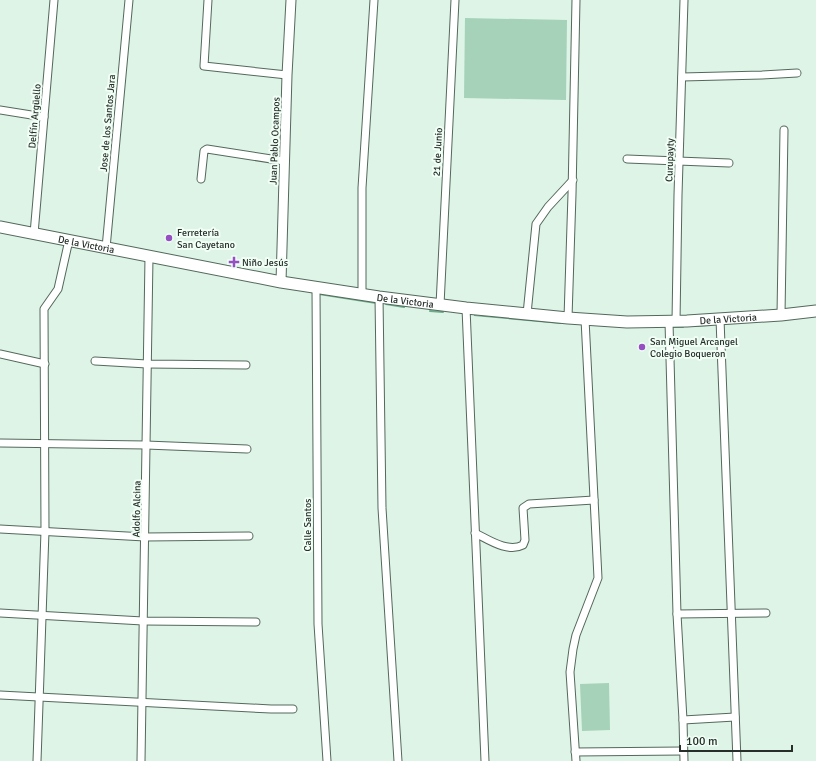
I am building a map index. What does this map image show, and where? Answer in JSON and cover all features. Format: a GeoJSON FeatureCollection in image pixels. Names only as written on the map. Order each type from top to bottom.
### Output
{"type":"FeatureCollection","features":[{"type":"Feature","properties":{"kind":"main road","name":"De la Victoria"},"geometry":{"type":"LineString","coordinates":[[0,227],[281,282],[362,295],[466,308],[626,322],[673,322],[782,315],[816,311]]}},
{"type":"Feature","properties":{"kind":"street","name":"Delfín Argüello"},"geometry":{"type":"LineString","coordinates":[[34,234],[54,0]]}},
{"type":"Feature","properties":{"kind":"street","name":"Jose de los Santos Jara"},"geometry":{"type":"LineString","coordinates":[[106,248],[129,0]]}},
{"type":"Feature","properties":{"kind":"street"},"geometry":{"type":"LineString","coordinates":[[208,0],[204,66],[287,75]]}},
{"type":"Feature","properties":{"kind":"street","name":"Juan Pablo Ocampos"},"geometry":{"type":"LineString","coordinates":[[281,282],[287,75],[291,0]]}},
{"type":"Feature","properties":{"kind":"street"},"geometry":{"type":"LineString","coordinates":[[362,295],[362,188],[374,0]]}},
{"type":"Feature","properties":{"kind":"street","name":"21 de Junio"},"geometry":{"type":"LineString","coordinates":[[440,305],[455,0]]}},
{"type":"Feature","properties":{"kind":"street"},"geometry":{"type":"LineString","coordinates":[[568,318],[573,180],[576,0]]}},
{"type":"Feature","properties":{"kind":"street","name":"Curupayty"},"geometry":{"type":"LineString","coordinates":[[684,0],[673,322],[676,614],[683,720],[684,761]]}},
{"type":"Feature","properties":{"kind":"street"},"geometry":{"type":"LineString","coordinates":[[682,76],[762,76],[797,73]]}},
{"type":"Feature","properties":{"kind":"street"},"geometry":{"type":"LineString","coordinates":[[0,110],[44,117]]}},
{"type":"Feature","properties":{"kind":"street"},"geometry":{"type":"LineString","coordinates":[[782,315],[784,130]]}},
{"type":"Feature","properties":{"kind":"street"},"geometry":{"type":"LineString","coordinates":[[201,178],[204,151],[206,149],[284,161]]}},
{"type":"Feature","properties":{"kind":"street"},"geometry":{"type":"LineString","coordinates":[[626,159],[730,163]]}},
{"type":"Feature","properties":{"kind":"street"},"geometry":{"type":"LineString","coordinates":[[527,314],[536,224],[548,207],[573,180]]}},
{"type":"Feature","properties":{"kind":"street"},"geometry":{"type":"LineString","coordinates":[[37,761],[45,532],[44,309],[58,289],[69,240]]}},
{"type":"Feature","properties":{"kind":"street","name":"Adolfo Alcina"},"geometry":{"type":"LineString","coordinates":[[141,761],[149,257]]}},
{"type":"Feature","properties":{"kind":"street","name":"Calle Santos"},"geometry":{"type":"LineString","coordinates":[[316,288],[318,624],[327,761]]}},
{"type":"Feature","properties":{"kind":"street"},"geometry":{"type":"LineString","coordinates":[[379,297],[382,508],[398,761]]}},
{"type":"Feature","properties":{"kind":"street"},"geometry":{"type":"LineString","coordinates":[[466,308],[485,761]]}},
{"type":"Feature","properties":{"kind":"street"},"geometry":{"type":"LineString","coordinates":[[816,311],[816,316]]}},
{"type":"Feature","properties":{"kind":"street"},"geometry":{"type":"LineString","coordinates":[[576,761],[571,667],[573,649],[576,635],[598,578],[585,319]]}},
{"type":"Feature","properties":{"kind":"street"},"geometry":{"type":"LineString","coordinates":[[720,319],[730,613],[737,761]]}},
{"type":"Feature","properties":{"kind":"street"},"geometry":{"type":"LineString","coordinates":[[0,354],[45,364]]}},
{"type":"Feature","properties":{"kind":"street"},"geometry":{"type":"LineString","coordinates":[[95,361],[147,364],[246,365]]}},
{"type":"Feature","properties":{"kind":"street"},"geometry":{"type":"LineString","coordinates":[[0,443],[146,445],[247,449]]}},
{"type":"Feature","properties":{"kind":"street"},"geometry":{"type":"LineString","coordinates":[[475,533],[506,547],[518,548],[523,545],[525,540],[523,508],[525,506],[529,504],[594,500]]}},
{"type":"Feature","properties":{"kind":"street"},"geometry":{"type":"LineString","coordinates":[[0,529],[145,537],[249,536]]}},
{"type":"Feature","properties":{"kind":"street"},"geometry":{"type":"LineString","coordinates":[[0,613],[143,621],[256,622]]}},
{"type":"Feature","properties":{"kind":"street"},"geometry":{"type":"LineString","coordinates":[[676,614],[766,613]]}},
{"type":"Feature","properties":{"kind":"street"},"geometry":{"type":"LineString","coordinates":[[0,695],[292,709]]}},
{"type":"Feature","properties":{"kind":"street"},"geometry":{"type":"LineString","coordinates":[[683,720],[735,717]]}},
{"type":"Feature","properties":{"kind":"street"},"geometry":{"type":"LineString","coordinates":[[575,752],[683,751]]}},
{"type":"Feature","properties":{"kind":"shaded area"},"geometry":{"type":"Polygon","coordinates":[[[465,18],[567,20],[566,100],[464,98],[465,18]]]}},
{"type":"Feature","properties":{"kind":"shaded area"},"geometry":{"type":"Polygon","coordinates":[[[319,295],[376,302],[376,304],[319,295]]]}},
{"type":"Feature","properties":{"kind":"shaded area"},"geometry":{"type":"Polygon","coordinates":[[[474,316],[561,322],[561,324],[474,316]]]}},
{"type":"Feature","properties":{"kind":"shaded area"},"geometry":{"type":"Polygon","coordinates":[[[609,683],[610,730],[582,731],[580,684],[609,683]]]}},
{"type":"Feature","properties":{"kind":"waterway"},"geometry":{"type":"LineString","coordinates":[[386,304],[404,307]]}},
{"type":"Feature","properties":{"kind":"waterway"},"geometry":{"type":"LineString","coordinates":[[430,311],[443,312]]}},
{"type":"Feature","properties":{"kind":"waterway"},"geometry":{"type":"LineString","coordinates":[[691,326],[711,325]]}},
{"type":"Feature","properties":{"kind":"waterway"},"geometry":{"type":"LineString","coordinates":[[674,327],[683,327]]}},
{"type":"Feature","properties":{"kind":"place","name":"Ferretería San Cayetano"},"geometry":{"type":"Point","coordinates":[169,238]}},
{"type":"Feature","properties":{"kind":"place","name":"Niño Jesús"},"geometry":{"type":"Point","coordinates":[234,262]}},
{"type":"Feature","properties":{"kind":"place","name":"San Miguel Arcangel Colegio Boqueron"},"geometry":{"type":"Point","coordinates":[642,347]}}]}
